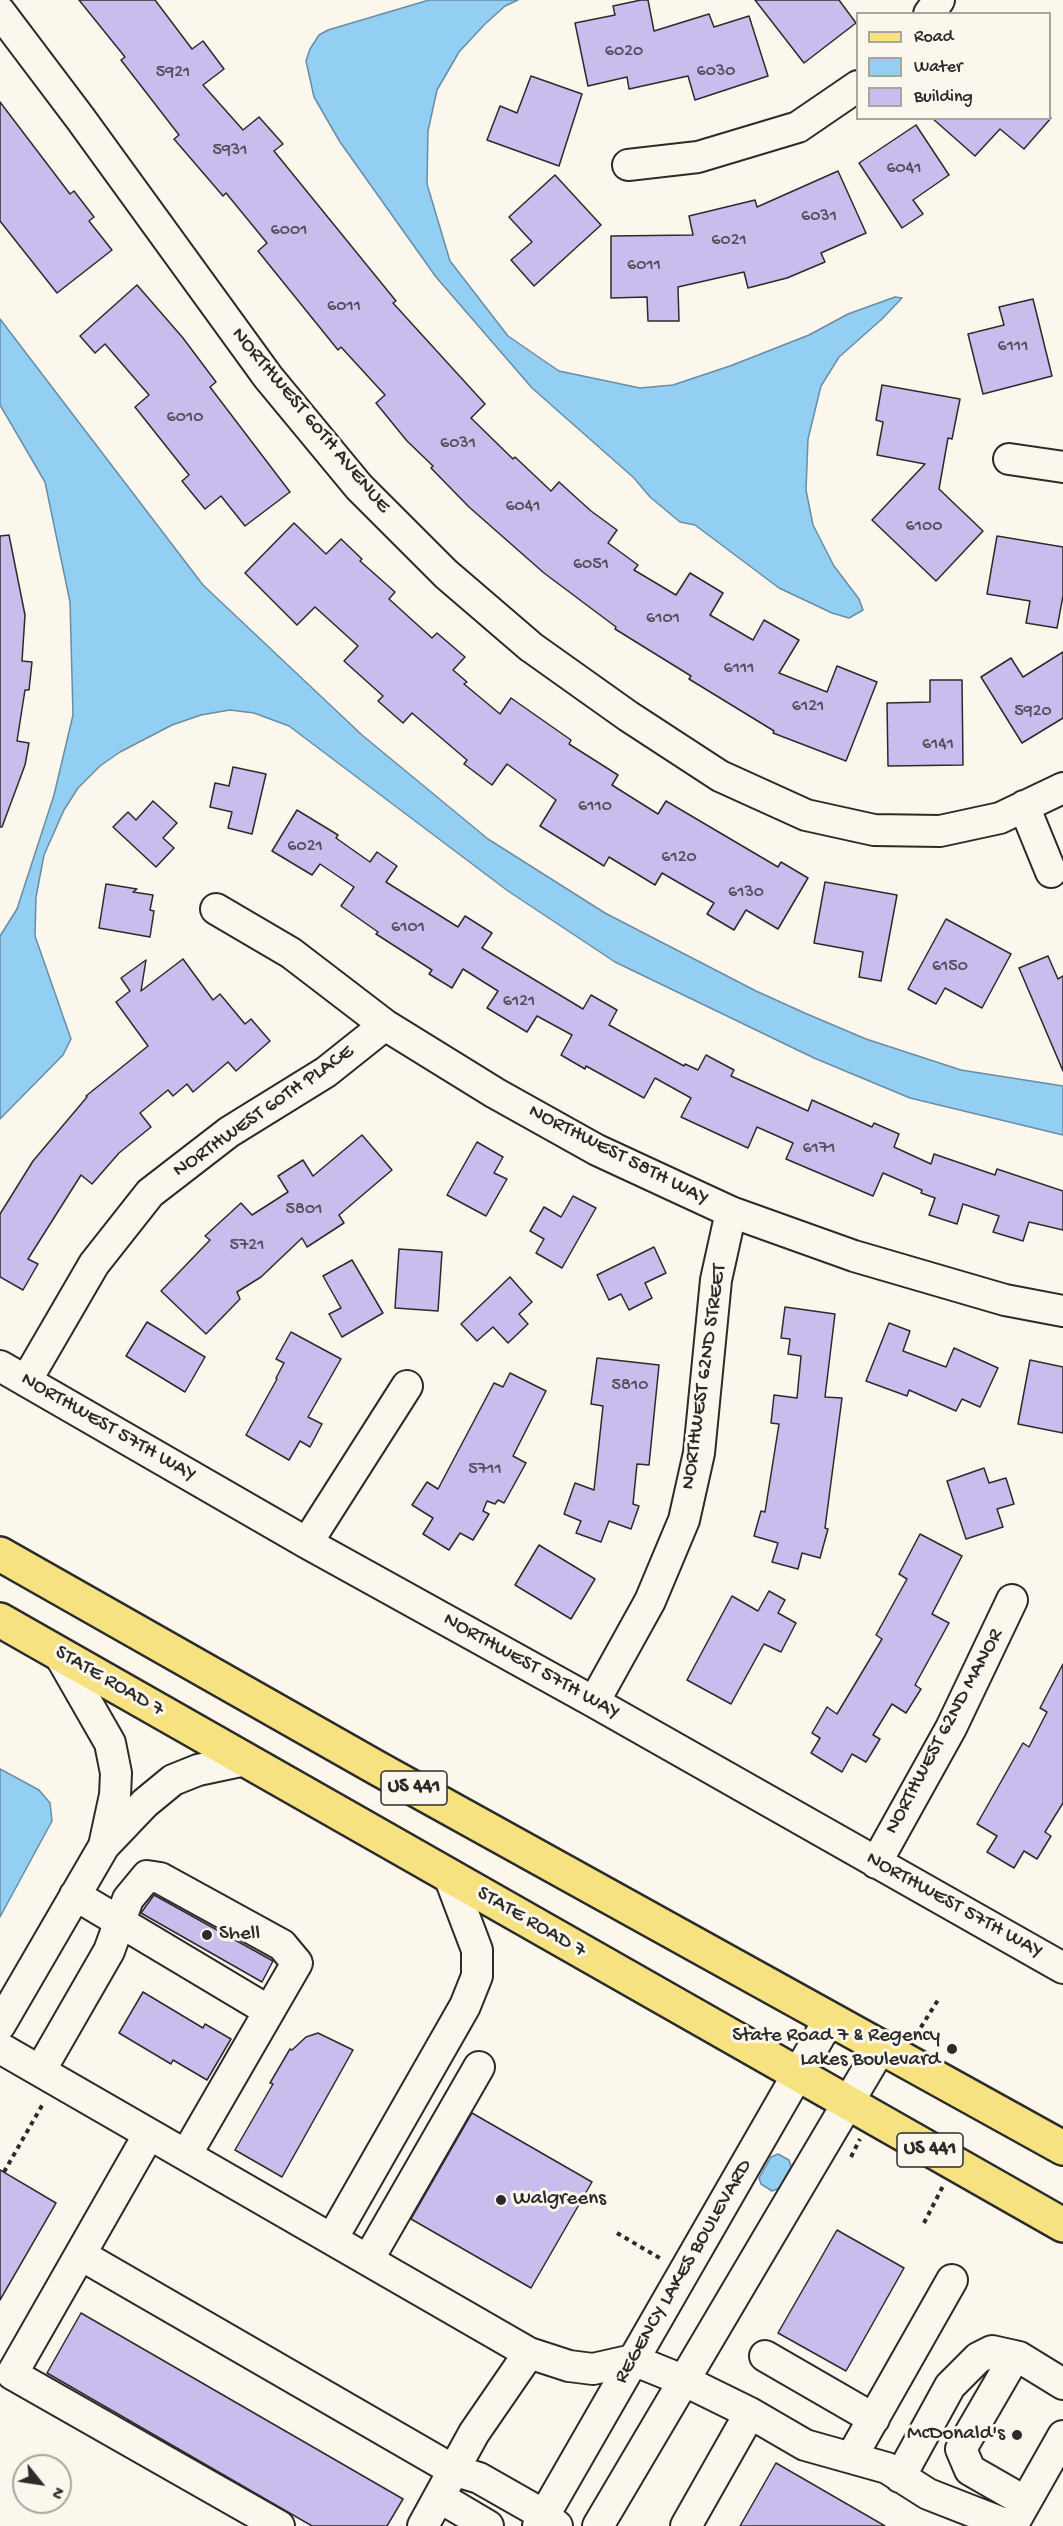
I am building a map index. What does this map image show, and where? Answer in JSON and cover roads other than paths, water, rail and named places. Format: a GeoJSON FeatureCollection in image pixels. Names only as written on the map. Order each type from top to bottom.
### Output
{"type":"FeatureCollection","features":[{"type":"Feature","properties":{"kind":"main road","name":"US 441"},"geometry":{"type":"LineString","coordinates":[[0,1554],[377,1768],[1063,2148]]}},
{"type":"Feature","properties":{"kind":"main road","name":"STATE ROAD 7"},"geometry":{"type":"LineString","coordinates":[[0,1620],[1063,2225]]}},
{"type":"Feature","properties":{"kind":"street"},"geometry":{"type":"LineString","coordinates":[[930,12],[939,0]]}},
{"type":"Feature","properties":{"kind":"street","name":"NORTHWEST 60TH AVENUE"},"geometry":{"type":"LineString","coordinates":[[0,12],[80,118],[268,378],[352,478],[446,574],[531,647],[628,716],[720,776],[806,815],[874,830],[940,831],[1012,812],[1063,788]]}},
{"type":"Feature","properties":{"kind":"street"},"geometry":{"type":"LineString","coordinates":[[628,165],[698,157],[798,127],[856,87]]}},
{"type":"Feature","properties":{"kind":"street"},"geometry":{"type":"LineString","coordinates":[[1009,459],[1063,467]]}},
{"type":"Feature","properties":{"kind":"street"},"geometry":{"type":"LineString","coordinates":[[1012,812],[1051,872]]}},
{"type":"Feature","properties":{"kind":"street","name":"NORTHWEST 58TH WAY"},"geometry":{"type":"LineString","coordinates":[[216,909],[291,953],[384,1024],[495,1093],[597,1150],[731,1212],[854,1256],[1005,1300],[1063,1311]]}},
{"type":"Feature","properties":{"kind":"street","name":"NORTHWEST 60TH PLACE"},"geometry":{"type":"LineString","coordinates":[[26,1381],[94,1264],[150,1193],[229,1132],[326,1072],[384,1024]]}},
{"type":"Feature","properties":{"kind":"street","name":"NORTHWEST 62ND STREET"},"geometry":{"type":"LineString","coordinates":[[594,1702],[650,1601],[684,1520],[699,1453],[716,1280],[731,1212]]}},
{"type":"Feature","properties":{"kind":"street","name":"NORTHWEST 57TH WAY"},"geometry":{"type":"LineString","coordinates":[[0,1366],[307,1543],[594,1702],[1063,1968]]}},
{"type":"Feature","properties":{"kind":"street"},"geometry":{"type":"LineString","coordinates":[[307,1543],[407,1386]]}},
{"type":"Feature","properties":{"kind":"street","name":"NORTHWEST 62ND MANOR"},"geometry":{"type":"LineString","coordinates":[[876,1863],[951,1728],[1012,1600]]}},
{"type":"Feature","properties":{"kind":"street"},"geometry":{"type":"LineString","coordinates":[[59,1654],[110,1743],[116,1773],[115,1796],[104,1846]]}},
{"type":"Feature","properties":{"kind":"street"},"geometry":{"type":"LineString","coordinates":[[0,2025],[104,1846],[145,1803],[173,1780],[198,1770],[244,1760]]}},
{"type":"Feature","properties":{"kind":"street"},"geometry":{"type":"LineString","coordinates":[[38,2084],[109,1951],[129,1899],[147,1876],[160,1878],[282,1945],[297,1963],[186,2155]]}},
{"type":"Feature","properties":{"kind":"street"},"geometry":{"type":"LineString","coordinates":[[332,2239],[443,2046],[465,2006],[477,1976],[477,1950],[449,1876]]}},
{"type":"Feature","properties":{"kind":"street"},"geometry":{"type":"LineString","coordinates":[[75,1895],[269,2011]]}},
{"type":"Feature","properties":{"kind":"street","name":"REGENCY LAKES BOULEVARD"},"geometry":{"type":"LineString","coordinates":[[546,2522],[633,2360],[830,2018]]}},
{"type":"Feature","properties":{"kind":"street"},"geometry":{"type":"LineString","coordinates":[[598,2526],[881,2047]]}},
{"type":"Feature","properties":{"kind":"street"},"geometry":{"type":"LineString","coordinates":[[0,2048],[38,2084],[149,2134],[529,2353],[569,2366],[593,2369],[633,2360],[685,2381],[750,2413],[805,2445],[870,2461],[887,2468],[928,2494],[1016,2518]]}},
{"type":"Feature","properties":{"kind":"street"},"geometry":{"type":"LineString","coordinates":[[368,2260],[479,2067]]}},
{"type":"Feature","properties":{"kind":"street"},"geometry":{"type":"LineString","coordinates":[[149,2134],[12,2374],[279,2526]]}},
{"type":"Feature","properties":{"kind":"street"},"geometry":{"type":"LineString","coordinates":[[81,2255],[453,2470],[479,2478],[546,2522]]}},
{"type":"Feature","properties":{"kind":"street"},"geometry":{"type":"LineString","coordinates":[[851,2458],[952,2280]]}},
{"type":"Feature","properties":{"kind":"street"},"geometry":{"type":"LineString","coordinates":[[900,2476],[950,2386],[978,2358],[992,2351],[1015,2356],[1063,2384]]}},
{"type":"Feature","properties":{"kind":"street"},"geometry":{"type":"LineString","coordinates":[[423,2526],[474,2433],[529,2353]]}},
{"type":"Feature","properties":{"kind":"street"},"geometry":{"type":"LineString","coordinates":[[765,2356],[874,2419]]}},
{"type":"Feature","properties":{"kind":"street"},"geometry":{"type":"LineString","coordinates":[[1015,2356],[961,2449],[970,2470],[1016,2518]]}},
{"type":"Feature","properties":{"kind":"street"},"geometry":{"type":"LineString","coordinates":[[686,2526],[750,2413]]}},
{"type":"Feature","properties":{"kind":"street"},"geometry":{"type":"LineString","coordinates":[[1016,2518],[1063,2436]]}},
{"type":"Feature","properties":{"kind":"street"},"geometry":{"type":"LineString","coordinates":[[439,2497],[488,2526]]}},
{"type":"Feature","properties":{"kind":"water"},"geometry":{"type":"Polygon","coordinates":[[[429,0],[518,0],[505,6],[459,52],[437,90],[428,131],[427,184],[450,261],[508,336],[559,371],[640,388],[673,385],[730,366],[809,335],[848,314],[895,297],[902,298],[839,357],[821,386],[808,439],[806,490],[813,525],[834,566],[859,599],[863,610],[849,618],[832,613],[779,588],[695,525],[680,522],[532,388],[436,277],[340,142],[314,97],[306,61],[319,35],[328,30],[429,0]]]}},
{"type":"Feature","properties":{"kind":"water"},"geometry":{"type":"Polygon","coordinates":[[[0,319],[203,585],[362,735],[488,839],[605,913],[756,991],[807,1014],[866,1039],[961,1070],[1063,1086],[1063,1135],[910,1098],[814,1058],[615,962],[508,891],[289,726],[254,713],[230,710],[201,715],[172,725],[120,752],[100,766],[78,788],[64,810],[44,855],[36,897],[35,936],[71,1039],[63,1055],[0,1119],[0,936],[17,909],[54,795],[73,715],[70,602],[45,482],[0,405],[0,319]]]}},
{"type":"Feature","properties":{"kind":"water"},"geometry":{"type":"Polygon","coordinates":[[[0,1769],[39,1790],[50,1803],[52,1821],[0,1917],[0,1769]]]}},
{"type":"Feature","properties":{"kind":"water"},"geometry":{"type":"Polygon","coordinates":[[[778,2154],[789,2160],[792,2169],[780,2188],[772,2191],[761,2184],[759,2178],[771,2157],[778,2154]]]}},
{"type":"Feature","properties":{"kind":"place","name":"Shell"},"geometry":{"type":"Point","coordinates":[207,1935]}},
{"type":"Feature","properties":{"kind":"place","name":"State Road 7 & Regency Lakes Boulevard"},"geometry":{"type":"Point","coordinates":[952,2049]}},
{"type":"Feature","properties":{"kind":"place","name":"Walgreens"},"geometry":{"type":"Point","coordinates":[501,2200]}},
{"type":"Feature","properties":{"kind":"place","name":"McDonald's"},"geometry":{"type":"Point","coordinates":[1017,2435]}}]}
